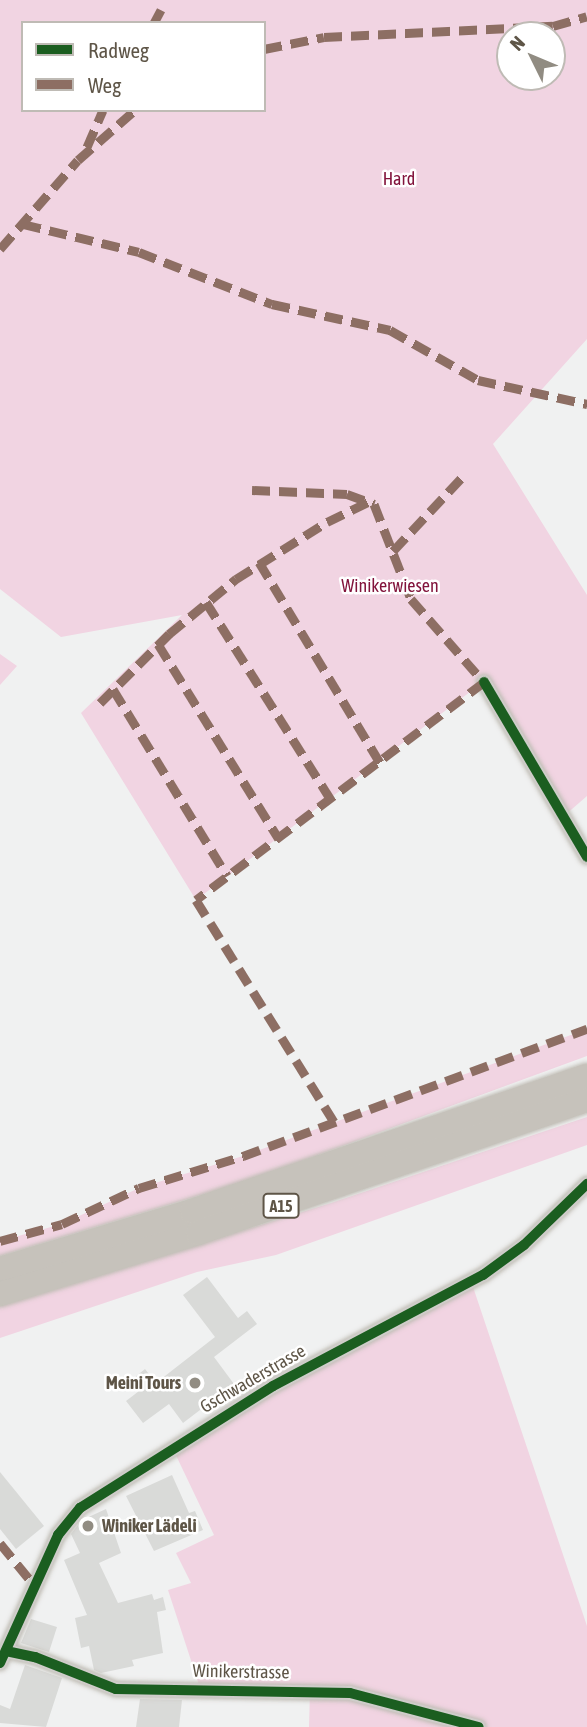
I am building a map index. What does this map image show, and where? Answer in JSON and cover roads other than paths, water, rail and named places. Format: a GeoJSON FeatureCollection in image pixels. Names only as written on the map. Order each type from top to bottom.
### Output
{"type":"FeatureCollection","features":[{"type":"Feature","properties":{"kind":"highway","name":"A15"},"geometry":{"type":"LineString","coordinates":[[0,1269],[192,1211],[587,1076]]}},
{"type":"Feature","properties":{"kind":"highway","name":"A15"},"geometry":{"type":"LineString","coordinates":[[0,1294],[211,1229],[587,1100]]}},
{"type":"Feature","properties":{"kind":"street"},"geometry":{"type":"LineString","coordinates":[[484,682],[587,857]]}},
{"type":"Feature","properties":{"kind":"street","name":"Gschwaderstrasse"},"geometry":{"type":"LineString","coordinates":[[3,1657],[58,1535],[80,1508],[273,1386],[483,1275],[524,1245],[587,1184]]}},
{"type":"Feature","properties":{"kind":"street","name":"Winikerstrasse"},"geometry":{"type":"LineString","coordinates":[[3,1657],[34,1657],[116,1689],[350,1693],[479,1727]]}},
{"type":"Feature","properties":{"kind":"place","name":"Meini Tours"},"geometry":{"type":"Point","coordinates":[195,1383]}},
{"type":"Feature","properties":{"kind":"place","name":"Winiker Lädeli"},"geometry":{"type":"Point","coordinates":[88,1526]}},
{"type":"Feature","properties":{"kind":"park label","name":"Hard"},"geometry":{"type":"Point","coordinates":[399,179]}},
{"type":"Feature","properties":{"kind":"park label","name":"Winikerwiesen"},"geometry":{"type":"Point","coordinates":[390,586]}}]}
